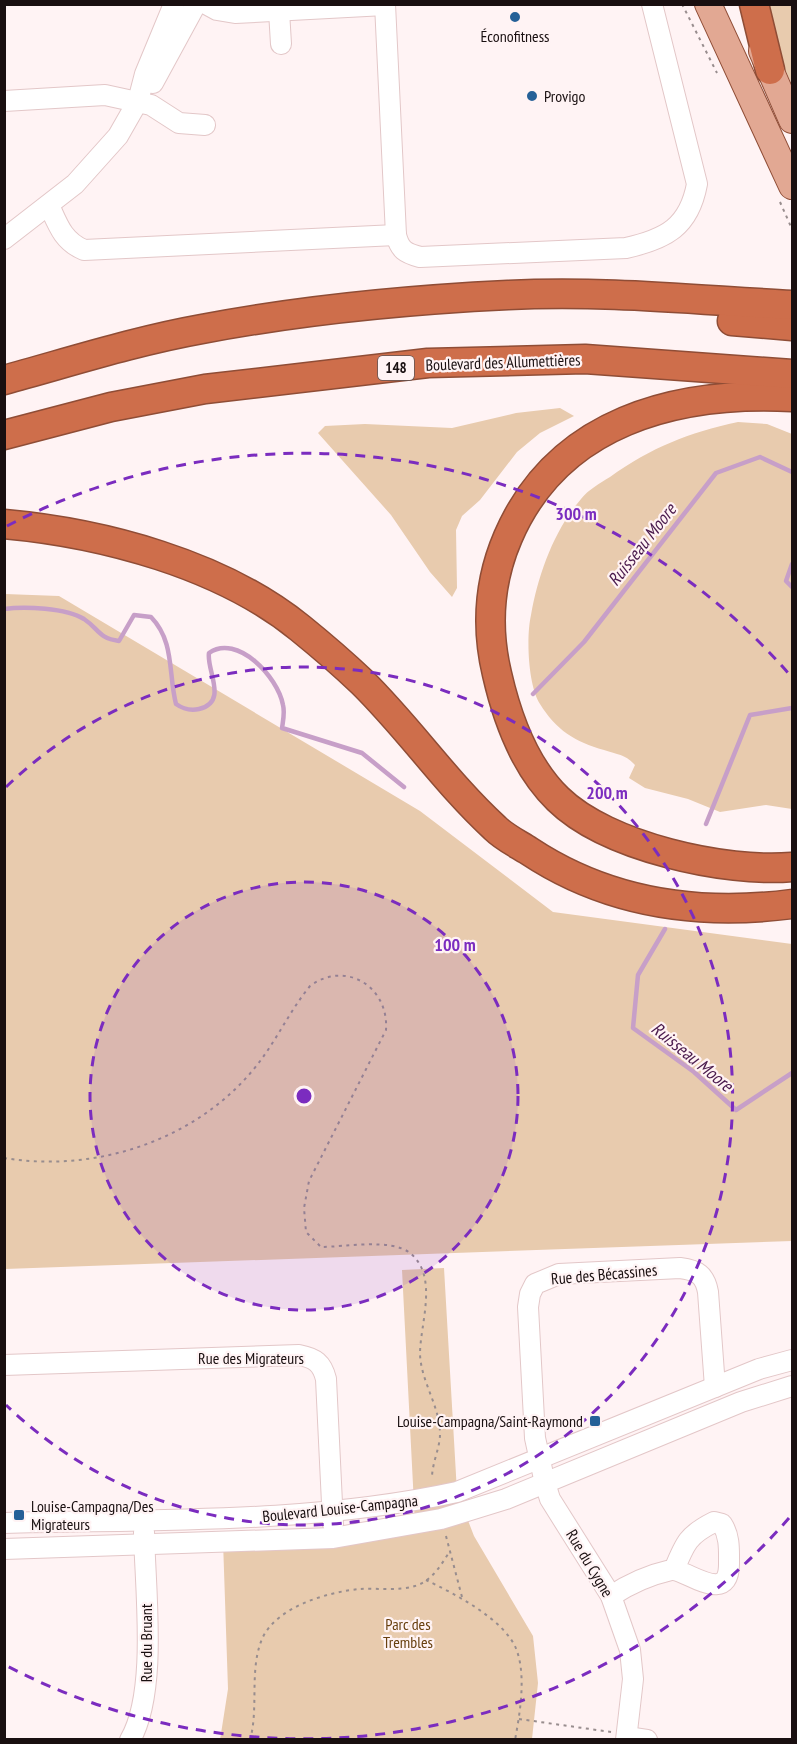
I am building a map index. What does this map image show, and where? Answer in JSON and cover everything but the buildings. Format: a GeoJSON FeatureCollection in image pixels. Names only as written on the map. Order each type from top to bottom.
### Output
{"type":"FeatureCollection","features":[{"type":"Feature","properties":{"kind":"highway"},"geometry":{"type":"LineString","coordinates":[[754,4],[770,70]]}},
{"type":"Feature","properties":{"kind":"highway"},"geometry":{"type":"LineString","coordinates":[[4,381],[201,329],[303,312],[509,295],[610,296],[792,305]]}},
{"type":"Feature","properties":{"kind":"highway"},"geometry":{"type":"LineString","coordinates":[[4,381],[190,342],[363,320],[437,315],[611,314],[792,326]]}},
{"type":"Feature","properties":{"kind":"highway","name":"Boulevard des Allumettières"},"geometry":{"type":"LineString","coordinates":[[4,435],[111,407],[205,389],[428,363],[585,358],[792,374]]}},
{"type":"Feature","properties":{"kind":"highway"},"geometry":{"type":"LineString","coordinates":[[792,397],[738,397],[672,405],[638,415],[577,446],[551,471],[530,497],[513,524],[501,553],[489,619],[491,651],[507,711],[537,773],[560,801],[613,833],[674,854],[760,869],[792,867]]}},
{"type":"Feature","properties":{"kind":"highway"},"geometry":{"type":"LineString","coordinates":[[4,524],[43,527],[118,542],[177,562],[252,597],[298,626],[362,682],[452,785],[497,830],[558,870],[619,893],[678,907],[744,910],[792,904]]}},
{"type":"Feature","properties":{"kind":"main road"},"geometry":{"type":"LineString","coordinates":[[741,4],[792,120]]}},
{"type":"Feature","properties":{"kind":"main road"},"geometry":{"type":"LineString","coordinates":[[708,7],[792,186]]}},
{"type":"Feature","properties":{"kind":"street"},"geometry":{"type":"LineString","coordinates":[[138,101],[145,74],[174,4]]}},
{"type":"Feature","properties":{"kind":"street"},"geometry":{"type":"LineString","coordinates":[[4,239],[75,184],[102,156],[118,136],[138,101],[153,82],[196,4]]}},
{"type":"Feature","properties":{"kind":"street"},"geometry":{"type":"LineString","coordinates":[[206,4],[217,10],[235,13],[385,5],[396,235],[399,247],[406,253],[420,257],[614,248],[657,241],[681,222],[693,206],[697,184],[652,4]]}},
{"type":"Feature","properties":{"kind":"street"},"geometry":{"type":"LineString","coordinates":[[279,11],[281,44]]}},
{"type":"Feature","properties":{"kind":"street"},"geometry":{"type":"LineString","coordinates":[[4,101],[105,96],[152,105],[179,123],[205,125]]}},
{"type":"Feature","properties":{"kind":"street"},"geometry":{"type":"LineString","coordinates":[[49,205],[63,234],[72,244],[84,250],[396,235]]}},
{"type":"Feature","properties":{"kind":"street","name":"Rue des Bécassines"},"geometry":{"type":"LineString","coordinates":[[540,1460],[535,1438],[528,1307],[530,1294],[535,1284],[545,1278],[559,1274],[680,1268],[699,1273],[706,1281],[708,1292],[715,1387]]}},
{"type":"Feature","properties":{"kind":"street","name":"Rue des Migrateurs"},"geometry":{"type":"LineString","coordinates":[[4,1365],[299,1355],[310,1357],[319,1362],[326,1379],[333,1538]]}},
{"type":"Feature","properties":{"kind":"street","name":"Boulevard Louise-Campagna"},"geometry":{"type":"LineString","coordinates":[[4,1522],[144,1520],[332,1511],[415,1502],[457,1492],[759,1369],[792,1360]]}},
{"type":"Feature","properties":{"kind":"street","name":"Boulevard Louise-Campagna"},"geometry":{"type":"LineString","coordinates":[[4,1549],[333,1538],[464,1514],[741,1402],[792,1386]]}},
{"type":"Feature","properties":{"kind":"street","name":"Rue du Cygne"},"geometry":{"type":"LineString","coordinates":[[540,1460],[544,1483],[550,1499],[611,1596],[630,1650],[633,1679],[626,1738]]}},
{"type":"Feature","properties":{"kind":"street","name":"Rue du Bruant"},"geometry":{"type":"LineString","coordinates":[[130,1740],[140,1719],[146,1687],[144,1520]]}},
{"type":"Feature","properties":{"kind":"street"},"geometry":{"type":"LineString","coordinates":[[611,1596],[628,1584],[674,1569]]}},
{"type":"Feature","properties":{"kind":"street"},"geometry":{"type":"LineString","coordinates":[[626,1738],[647,1740]]}},
{"type":"Feature","properties":{"kind":"path"},"geometry":{"type":"LineString","coordinates":[[4,1158],[46,1161],[100,1157],[141,1148],[209,1111],[252,1072],[310,987],[321,978],[343,975],[362,982],[372,989],[384,1007],[386,1030],[309,1181],[304,1208],[306,1233],[321,1247],[393,1244],[410,1253],[421,1269],[426,1298],[420,1357],[440,1435],[432,1462],[432,1485]]}},
{"type":"Feature","properties":{"kind":"path"},"geometry":{"type":"LineString","coordinates":[[445,1535],[462,1597]]}},
{"type":"Feature","properties":{"kind":"path"},"geometry":{"type":"LineString","coordinates":[[250,1740],[256,1711],[256,1683],[261,1641],[269,1627],[281,1614],[296,1606],[344,1592],[415,1587],[438,1570],[450,1551]]}},
{"type":"Feature","properties":{"kind":"path"},"geometry":{"type":"LineString","coordinates":[[426,1580],[462,1597],[512,1641],[520,1671],[519,1719],[515,1740]]}},
{"type":"Feature","properties":{"kind":"path"},"geometry":{"type":"LineString","coordinates":[[519,1719],[611,1732],[626,1738]]}},
{"type":"Feature","properties":{"kind":"green space"},"geometry":{"type":"Polygon","coordinates":[[[757,5],[792,5],[792,85],[757,5]]]}},
{"type":"Feature","properties":{"kind":"green space"},"geometry":{"type":"Polygon","coordinates":[[[560,408],[574,416],[540,433],[517,452],[480,500],[462,516],[456,530],[457,588],[452,597],[430,572],[391,515],[318,433],[325,426],[365,424],[452,428],[516,413],[560,408]]]}},
{"type":"Feature","properties":{"kind":"green space"},"geometry":{"type":"Polygon","coordinates":[[[738,422],[767,424],[792,434],[792,809],[766,805],[720,812],[688,799],[645,788],[629,778],[635,765],[628,759],[575,739],[553,721],[536,696],[531,673],[528,648],[529,624],[534,600],[548,554],[571,511],[598,484],[656,449],[687,436],[738,422]]]}},
{"type":"Feature","properties":{"kind":"green space"},"geometry":{"type":"Polygon","coordinates":[[[5,594],[59,596],[420,811],[553,912],[792,944],[792,1241],[5,1269],[5,594]]]}},
{"type":"Feature","properties":{"kind":"green space","name":"Parc des Trembles"},"geometry":{"type":"Polygon","coordinates":[[[444,1268],[457,1492],[474,1536],[533,1636],[538,1683],[532,1739],[220,1740],[228,1689],[223,1541],[415,1524],[402,1270],[444,1268]]]}},
{"type":"Feature","properties":{"kind":"waterway","name":"Ruisseau Moore"},"geometry":{"type":"LineString","coordinates":[[533,694],[584,642],[716,473],[760,457],[792,472]]}},
{"type":"Feature","properties":{"kind":"waterway","name":"Ruisseau Moore"},"geometry":{"type":"LineString","coordinates":[[792,564],[786,581],[792,587]]}},
{"type":"Feature","properties":{"kind":"waterway","name":"Ruisseau Moore"},"geometry":{"type":"LineString","coordinates":[[4,609],[34,608],[67,612],[84,619],[107,638],[119,641],[134,615],[151,617],[159,627],[167,647],[176,704],[187,709],[199,709],[213,700],[215,693],[209,653],[220,648],[243,653],[265,671],[280,694],[284,711],[282,728],[362,753],[404,787]]}},
{"type":"Feature","properties":{"kind":"waterway","name":"Ruisseau Moore"},"geometry":{"type":"LineString","coordinates":[[706,824],[750,715],[792,708]]}},
{"type":"Feature","properties":{"kind":"waterway","name":"Ruisseau Moore"},"geometry":{"type":"LineString","coordinates":[[665,929],[638,975],[633,1028],[694,1072],[736,1110],[792,1073]]}},
{"type":"Feature","properties":{"kind":"place","name":"Éconofitness"},"geometry":{"type":"Point","coordinates":[515,17]}},
{"type":"Feature","properties":{"kind":"place","name":"Provigo"},"geometry":{"type":"Point","coordinates":[532,96]}},
{"type":"Feature","properties":{"kind":"place","name":"Louise-Campagna/Saint-Raymond"},"geometry":{"type":"Point","coordinates":[595,1421]}},
{"type":"Feature","properties":{"kind":"place","name":"Louise-Campagna/Des Migrateurs"},"geometry":{"type":"Point","coordinates":[19,1515]}}]}
